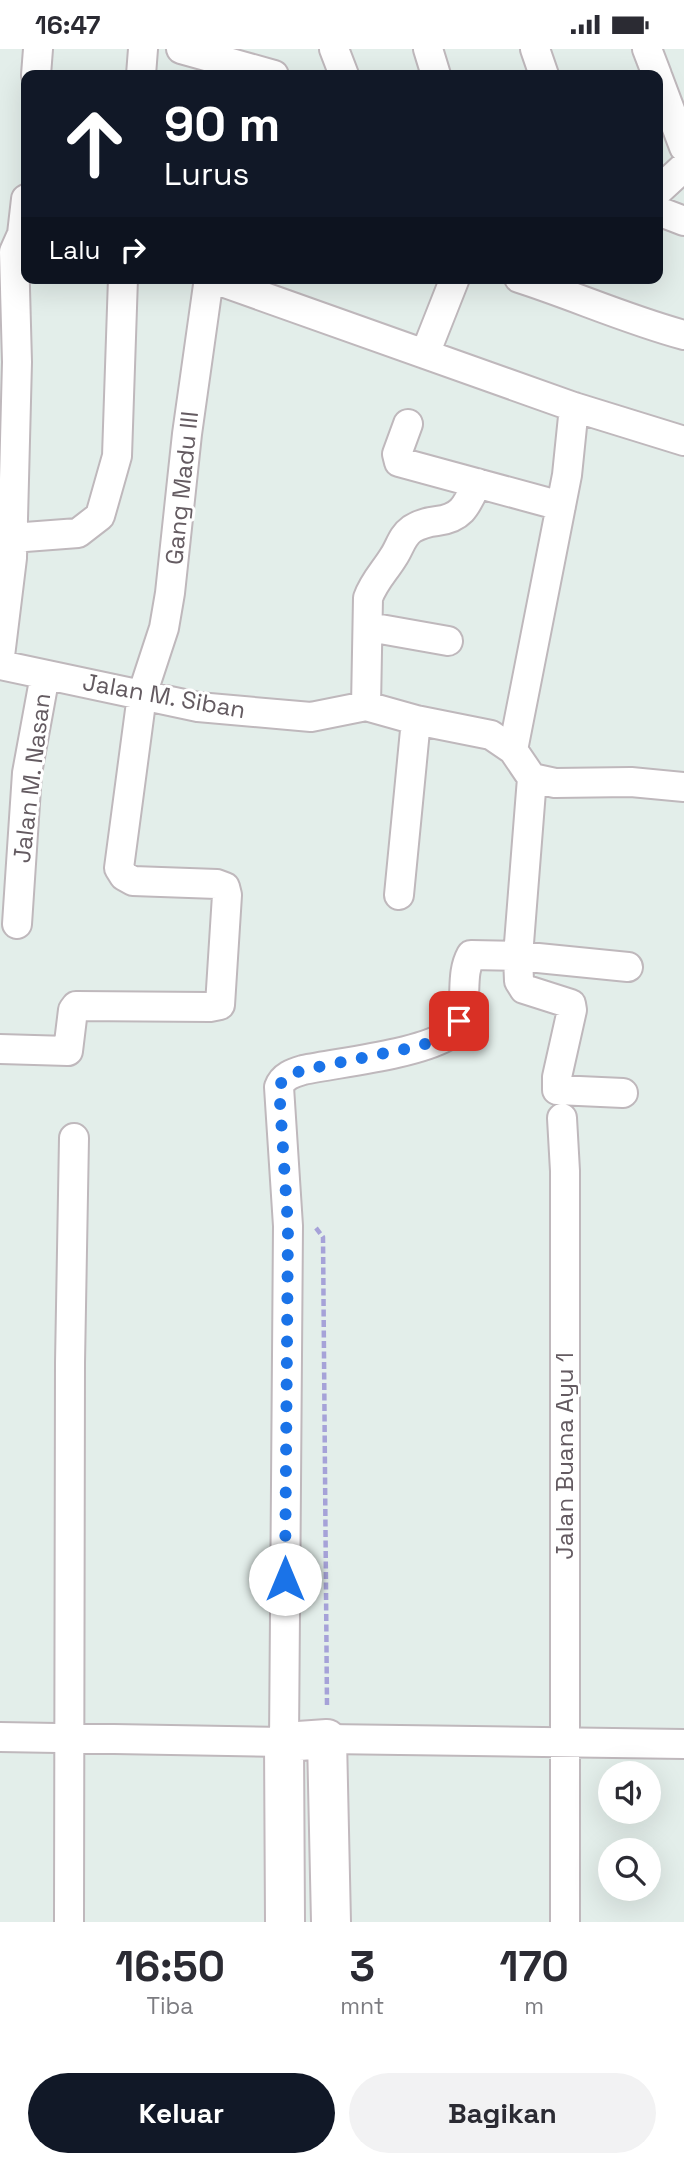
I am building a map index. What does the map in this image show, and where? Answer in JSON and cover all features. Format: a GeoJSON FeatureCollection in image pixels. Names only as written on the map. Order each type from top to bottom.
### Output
{"type":"FeatureCollection","features":[{"type":"Feature","properties":{"kind":"street"},"geometry":{"type":"LineString","coordinates":[[36,70],[38,49]]}},
{"type":"Feature","properties":{"kind":"street"},"geometry":{"type":"LineString","coordinates":[[141,70],[143,49]]}},
{"type":"Feature","properties":{"kind":"street"},"geometry":{"type":"LineString","coordinates":[[181,49],[256,70]]}},
{"type":"Feature","properties":{"kind":"street"},"geometry":{"type":"LineString","coordinates":[[334,49],[342,70]]}},
{"type":"Feature","properties":{"kind":"street"},"geometry":{"type":"LineString","coordinates":[[428,49],[434,70]]}},
{"type":"Feature","properties":{"kind":"street"},"geometry":{"type":"LineString","coordinates":[[535,49],[542,70]]}},
{"type":"Feature","properties":{"kind":"street"},"geometry":{"type":"LineString","coordinates":[[647,49],[656,70]]}},
{"type":"Feature","properties":{"kind":"street"},"geometry":{"type":"LineString","coordinates":[[663,90],[684,147]]}},
{"type":"Feature","properties":{"kind":"street"},"geometry":{"type":"LineString","coordinates":[[663,186],[684,167]]}},
{"type":"Feature","properties":{"kind":"street"},"geometry":{"type":"LineString","coordinates":[[0,199],[21,198]]}},
{"type":"Feature","properties":{"kind":"street"},"geometry":{"type":"LineString","coordinates":[[663,213],[684,221]]}},
{"type":"Feature","properties":{"kind":"street"},"geometry":{"type":"LineString","coordinates":[[0,656],[12,558],[9,329],[14,252],[21,239]]}},
{"type":"Feature","properties":{"kind":"street"},"geometry":{"type":"LineString","coordinates":[[12,538],[78,533],[100,516],[117,456],[123,284]]}},
{"type":"Feature","properties":{"kind":"street","name":"Gang Madu III"},"geometry":{"type":"LineString","coordinates":[[0,1049],[68,1051],[73,1010],[76,1006],[220,1005],[228,895],[225,887],[216,884],[133,881],[124,876],[119,868],[142,695],[164,628],[170,593],[187,434],[209,284]]}},
{"type":"Feature","properties":{"kind":"street"},"geometry":{"type":"LineString","coordinates":[[227,284],[574,407],[684,441]]}},
{"type":"Feature","properties":{"kind":"street"},"geometry":{"type":"LineString","coordinates":[[425,354],[453,284]]}},
{"type":"Feature","properties":{"kind":"street"},"geometry":{"type":"LineString","coordinates":[[537,284],[642,324],[684,335]]}},
{"type":"Feature","properties":{"kind":"street"},"geometry":{"type":"LineString","coordinates":[[513,750],[567,475],[574,407]]}},
{"type":"Feature","properties":{"kind":"street"},"geometry":{"type":"LineString","coordinates":[[408,424],[397,454],[399,462],[561,506]]}},
{"type":"Feature","properties":{"kind":"street"},"geometry":{"type":"LineString","coordinates":[[366,706],[368,598],[372,588],[411,530],[424,523],[455,517],[465,508],[477,483]]}},
{"type":"Feature","properties":{"kind":"street"},"geometry":{"type":"LineString","coordinates":[[369,627],[448,641]]}},
{"type":"Feature","properties":{"kind":"street","name":"Jalan M. Siban"},"geometry":{"type":"LineString","coordinates":[[0,665],[198,707],[311,717],[366,706],[416,720],[491,735],[513,750],[531,778]]}},
{"type":"Feature","properties":{"kind":"street","name":"Jalan M. Nasan"},"geometry":{"type":"LineString","coordinates":[[17,924],[27,773],[44,675]]}},
{"type":"Feature","properties":{"kind":"street"},"geometry":{"type":"LineString","coordinates":[[398,895],[416,720]]}},
{"type":"Feature","properties":{"kind":"street"},"geometry":{"type":"LineString","coordinates":[[622,1093],[557,1090],[557,1077],[572,1004],[524,989],[519,981],[518,956],[531,778],[555,783],[632,782],[684,787]]}},
{"type":"Feature","properties":{"kind":"street"},"geometry":{"type":"LineString","coordinates":[[285,1922],[288,1226],[279,1087],[281,1082],[293,1073],[410,1049],[449,1035],[459,1021],[464,1007],[466,963],[471,955],[518,956],[628,967]]}},
{"type":"Feature","properties":{"kind":"street","name":"Jalan Buana Ayu 1"},"geometry":{"type":"LineString","coordinates":[[562,1118],[565,1171],[565,1922]]}},
{"type":"Feature","properties":{"kind":"street"},"geometry":{"type":"LineString","coordinates":[[69,1922],[69,1377],[74,1138]]}},
{"type":"Feature","properties":{"kind":"street"},"geometry":{"type":"LineString","coordinates":[[0,1737],[684,1744]]}},
{"type":"Feature","properties":{"kind":"street"},"geometry":{"type":"LineString","coordinates":[[327,1739],[331,1922]]}},
{"type":"Feature","properties":{"kind":"path"},"geometry":{"type":"LineString","coordinates":[[323,1237],[327,1739]]}},
{"type":"Feature","properties":{"kind":"route"},"geometry":{"type":"LineString","coordinates":[[285,1579],[288,1226],[279,1087],[284,1078],[303,1070],[420,1046],[449,1035],[459,1021]]}}]}
